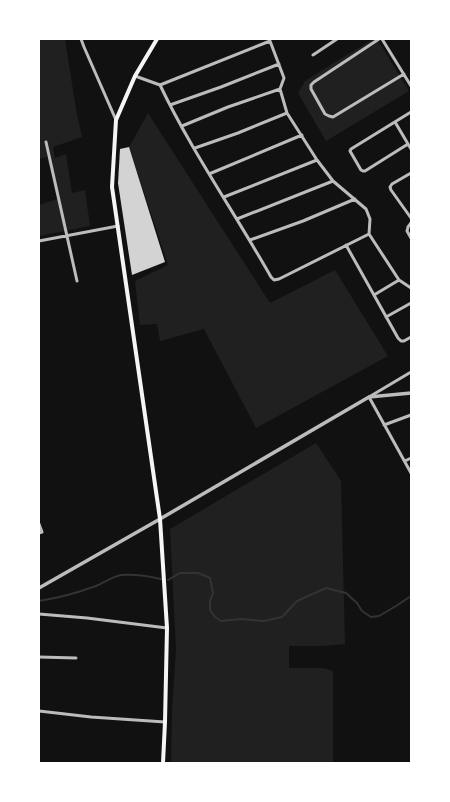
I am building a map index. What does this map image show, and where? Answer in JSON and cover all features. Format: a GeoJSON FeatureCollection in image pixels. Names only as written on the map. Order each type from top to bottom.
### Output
{"type":"FeatureCollection","features":[{"type":"Feature","properties":{"kind":"main road"},"geometry":{"type":"LineString","coordinates":[[157,39],[135,76],[116,120],[112,187],[160,519],[167,628],[163,763]]}},
{"type":"Feature","properties":{"kind":"street"},"geometry":{"type":"LineString","coordinates":[[82,39],[84,47],[116,120]]}},
{"type":"Feature","properties":{"kind":"street"},"geometry":{"type":"LineString","coordinates":[[314,55],[337,39]]}},
{"type":"Feature","properties":{"kind":"street"},"geometry":{"type":"LineString","coordinates":[[404,74],[333,117],[325,114],[311,89],[311,84],[381,39],[404,74],[411,86]]}},
{"type":"Feature","properties":{"kind":"street"},"geometry":{"type":"LineString","coordinates":[[135,76],[160,85],[270,41],[284,78],[280,89],[287,113],[317,160],[334,180],[366,209],[370,219],[369,234],[399,280],[411,288]]}},
{"type":"Feature","properties":{"kind":"street"},"geometry":{"type":"LineString","coordinates":[[170,105],[279,64]]}},
{"type":"Feature","properties":{"kind":"street"},"geometry":{"type":"LineString","coordinates":[[160,85],[209,174],[274,280],[279,279],[369,234]]}},
{"type":"Feature","properties":{"kind":"street"},"geometry":{"type":"LineString","coordinates":[[182,126],[228,107],[280,89]]}},
{"type":"Feature","properties":{"kind":"street"},"geometry":{"type":"LineString","coordinates":[[408,144],[365,171],[363,171],[350,154],[351,149],[411,112]]}},
{"type":"Feature","properties":{"kind":"street"},"geometry":{"type":"LineString","coordinates":[[195,148],[238,133],[287,113]]}},
{"type":"Feature","properties":{"kind":"street"},"geometry":{"type":"LineString","coordinates":[[395,122],[411,149]]}},
{"type":"Feature","properties":{"kind":"street"},"geometry":{"type":"LineString","coordinates":[[209,174],[302,135]]}},
{"type":"Feature","properties":{"kind":"street"},"geometry":{"type":"LineString","coordinates":[[46,142],[77,281]]}},
{"type":"Feature","properties":{"kind":"street"},"geometry":{"type":"LineString","coordinates":[[224,197],[317,160]]}},
{"type":"Feature","properties":{"kind":"street"},"geometry":{"type":"LineString","coordinates":[[411,173],[392,184],[390,187],[411,218]]}},
{"type":"Feature","properties":{"kind":"street"},"geometry":{"type":"LineString","coordinates":[[237,219],[334,180]]}},
{"type":"Feature","properties":{"kind":"street"},"geometry":{"type":"LineString","coordinates":[[250,240],[304,221],[356,199]]}},
{"type":"Feature","properties":{"kind":"street"},"geometry":{"type":"LineString","coordinates":[[411,223],[406,231],[411,238]]}},
{"type":"Feature","properties":{"kind":"street"},"geometry":{"type":"LineString","coordinates":[[39,241],[118,226]]}},
{"type":"Feature","properties":{"kind":"street"},"geometry":{"type":"LineString","coordinates":[[346,245],[398,338],[401,341],[404,341],[411,337]]}},
{"type":"Feature","properties":{"kind":"street"},"geometry":{"type":"LineString","coordinates":[[374,295],[399,280]]}},
{"type":"Feature","properties":{"kind":"street"},"geometry":{"type":"LineString","coordinates":[[386,317],[411,303]]}},
{"type":"Feature","properties":{"kind":"street"},"geometry":{"type":"LineString","coordinates":[[39,588],[411,372]]}},
{"type":"Feature","properties":{"kind":"street"},"geometry":{"type":"LineString","coordinates":[[369,397],[411,392]]}},
{"type":"Feature","properties":{"kind":"street"},"geometry":{"type":"LineString","coordinates":[[369,397],[411,473]]}},
{"type":"Feature","properties":{"kind":"street"},"geometry":{"type":"LineString","coordinates":[[384,425],[411,415]]}},
{"type":"Feature","properties":{"kind":"street"},"geometry":{"type":"LineString","coordinates":[[405,461],[411,458]]}},
{"type":"Feature","properties":{"kind":"street"},"geometry":{"type":"LineString","coordinates":[[39,524],[42,532],[39,533]]}},
{"type":"Feature","properties":{"kind":"street"},"geometry":{"type":"LineString","coordinates":[[39,614],[167,628]]}},
{"type":"Feature","properties":{"kind":"street"},"geometry":{"type":"LineString","coordinates":[[39,657],[76,658]]}},
{"type":"Feature","properties":{"kind":"street"},"geometry":{"type":"LineString","coordinates":[[39,711],[91,717],[165,722]]}},
{"type":"Feature","properties":{"kind":"shaded area"},"geometry":{"type":"Polygon","coordinates":[[[39,39],[65,39],[82,137],[53,147],[55,158],[66,154],[72,193],[85,190],[90,226],[39,236],[39,205],[57,199],[47,157],[39,159],[39,39]]]}},
{"type":"Feature","properties":{"kind":"shaded area"},"geometry":{"type":"Polygon","coordinates":[[[374,39],[377,39],[409,91],[326,141],[298,93],[305,81],[374,39]]]}},
{"type":"Feature","properties":{"kind":"shaded area"},"geometry":{"type":"Polygon","coordinates":[[[148,113],[270,303],[335,270],[388,356],[256,428],[204,329],[160,341],[157,324],[140,325],[135,281],[168,265],[129,147],[148,113]]]}},
{"type":"Feature","properties":{"kind":"shaded area"},"geometry":{"type":"Polygon","coordinates":[[[316,443],[341,481],[345,644],[323,646],[289,646],[289,668],[323,668],[333,671],[333,763],[171,763],[172,710],[176,649],[170,529],[316,443]]]}},
{"type":"Feature","properties":{"kind":"building"},"geometry":{"type":"Polygon","coordinates":[[[129,147],[165,262],[132,275],[118,183],[120,149],[129,147]]]}},
{"type":"Feature","properties":{"kind":"waterway"},"geometry":{"type":"LineString","coordinates":[[168,580],[180,573],[198,573],[210,578],[213,593],[210,601],[210,610],[215,617],[221,621],[241,619],[264,621],[282,617],[297,601],[326,588],[346,593],[357,603],[362,611],[371,617],[379,616],[411,596]]}},
{"type":"Feature","properties":{"kind":"waterway"},"geometry":{"type":"LineString","coordinates":[[39,601],[82,591],[121,575],[161,579]]}}]}
